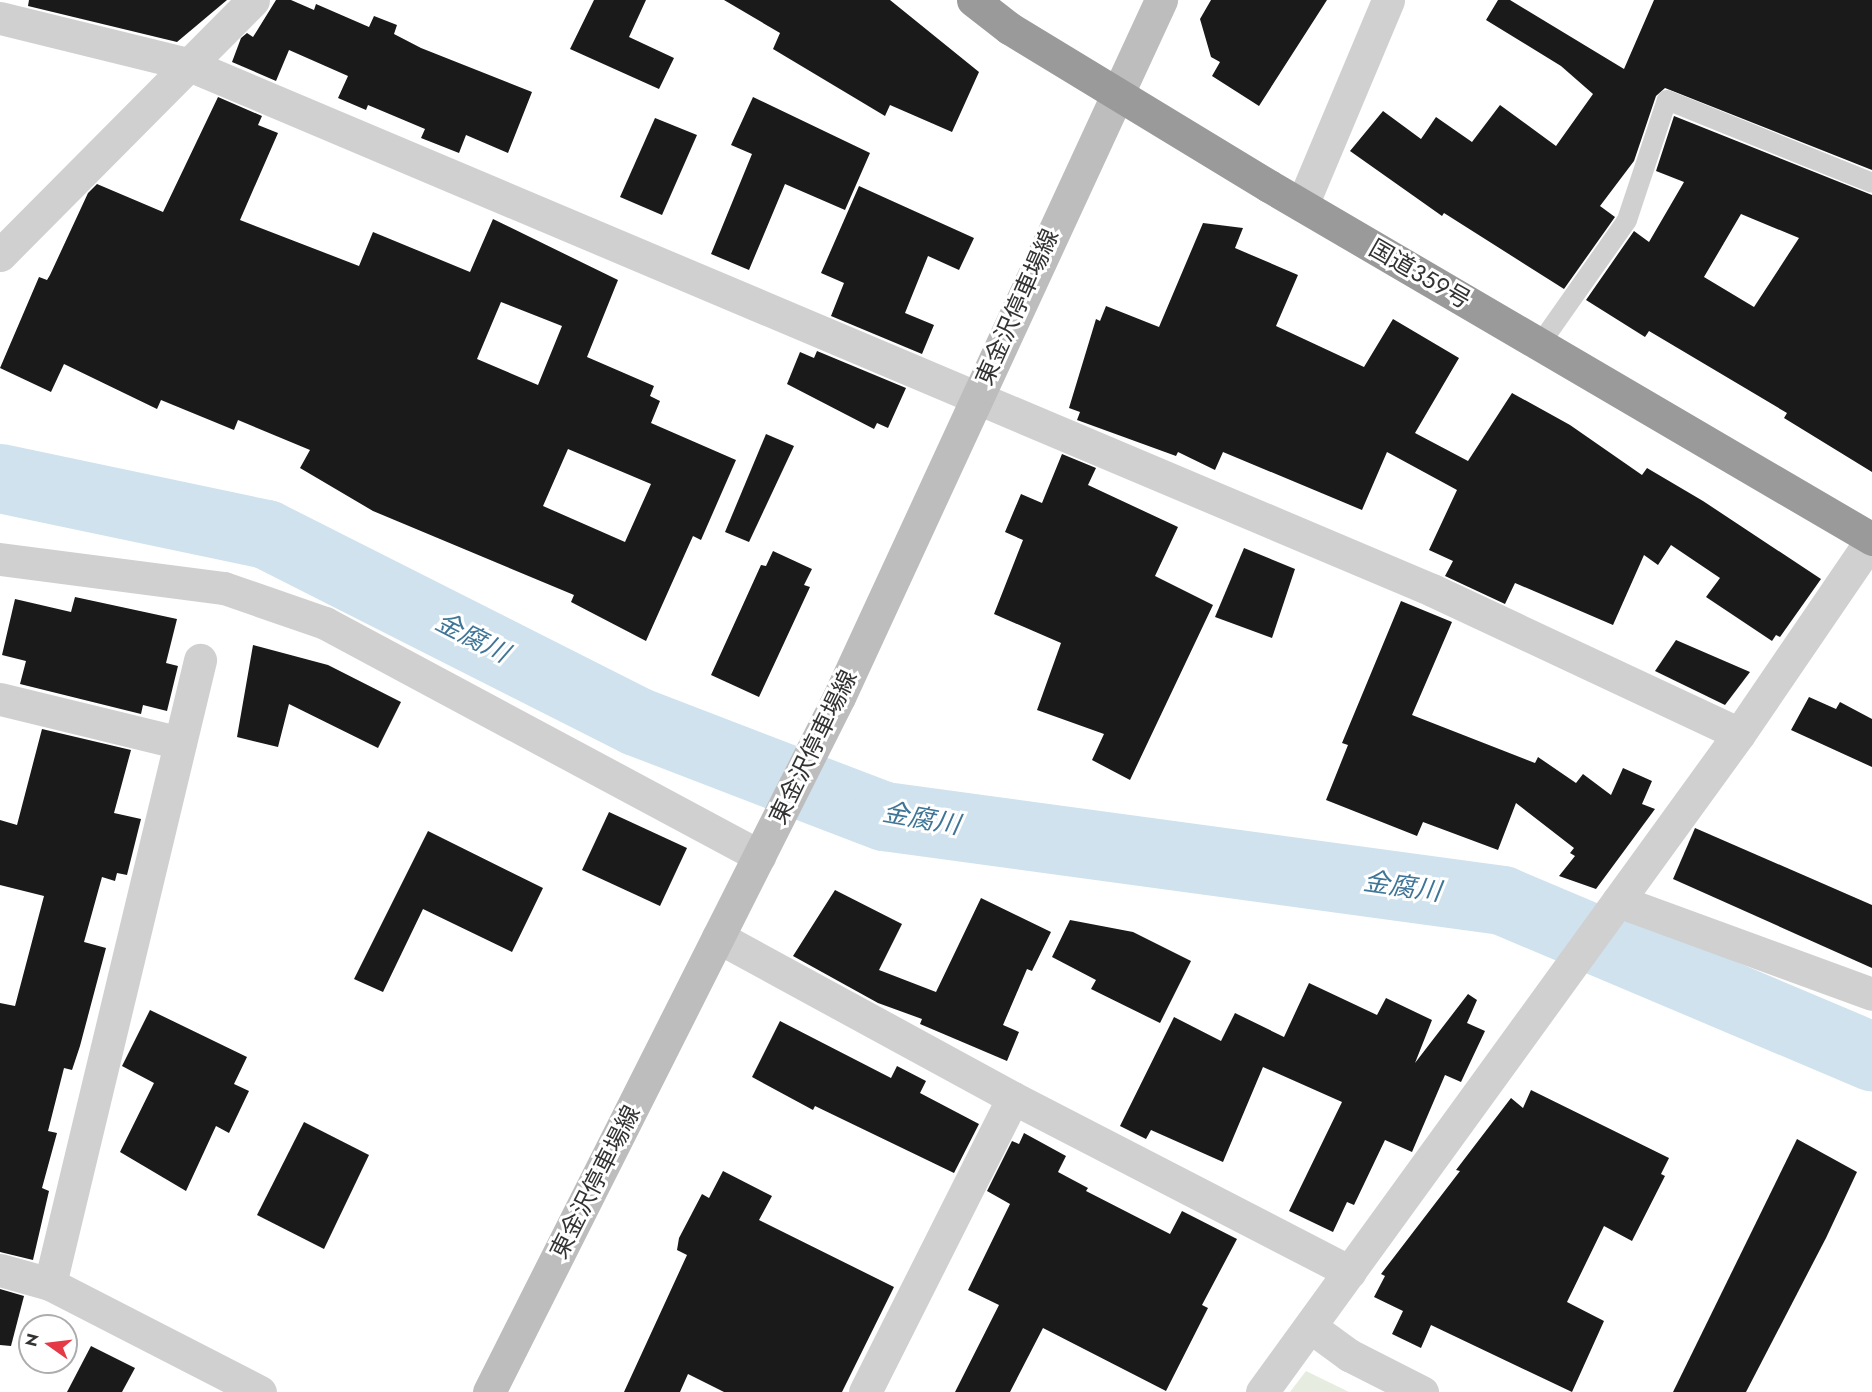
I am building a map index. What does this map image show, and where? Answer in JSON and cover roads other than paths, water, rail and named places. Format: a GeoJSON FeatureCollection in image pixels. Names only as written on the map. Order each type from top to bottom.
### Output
{"type":"FeatureCollection","features":[{"type":"Feature","properties":{"kind":"highway","name":"国道359号"},"geometry":{"type":"LineString","coordinates":[[986,4],[1115,92],[1302,205],[1872,539]]}},
{"type":"Feature","properties":{"kind":"main road","name":"東金沢停車場線"},"geometry":{"type":"LineString","coordinates":[[489,1392],[838,697],[1115,92],[1161,0]]}},
{"type":"Feature","properties":{"kind":"street"},"geometry":{"type":"LineString","coordinates":[[0,255],[253,0]]}},
{"type":"Feature","properties":{"kind":"street"},"geometry":{"type":"LineString","coordinates":[[1302,205],[1388,0]]}},
{"type":"Feature","properties":{"kind":"street"},"geometry":{"type":"LineString","coordinates":[[0,18],[187,64],[977,395],[1432,590],[1738,734]]}},
{"type":"Feature","properties":{"kind":"street"},"geometry":{"type":"LineString","coordinates":[[1262,1392],[1312,1328],[1350,1272],[1558,986],[1738,734],[1872,539]]}},
{"type":"Feature","properties":{"kind":"street"},"geometry":{"type":"LineString","coordinates":[[0,559],[224,588],[325,623],[765,846]]}},
{"type":"Feature","properties":{"kind":"street"},"geometry":{"type":"LineString","coordinates":[[50,1284],[200,660]]}},
{"type":"Feature","properties":{"kind":"street"},"geometry":{"type":"LineString","coordinates":[[0,699],[180,743]]}},
{"type":"Feature","properties":{"kind":"street"},"geometry":{"type":"LineString","coordinates":[[1615,905],[1872,994]]}},
{"type":"Feature","properties":{"kind":"street"},"geometry":{"type":"LineString","coordinates":[[718,937],[1013,1098],[1350,1272]]}},
{"type":"Feature","properties":{"kind":"street"},"geometry":{"type":"LineString","coordinates":[[865,1392],[1013,1098]]}},
{"type":"Feature","properties":{"kind":"street"},"geometry":{"type":"LineString","coordinates":[[0,1270],[50,1284],[260,1392]]}},
{"type":"Feature","properties":{"kind":"street"},"geometry":{"type":"LineString","coordinates":[[1312,1328],[1349,1355],[1422,1392]]}},
{"type":"Feature","properties":{"kind":"lane"},"geometry":{"type":"LineString","coordinates":[[1540,344],[1627,220],[1667,100],[1872,183]]}},
{"type":"Feature","properties":{"kind":"waterway","name":"金腐川"},"geometry":{"type":"LineString","coordinates":[[0,478],[266,534],[636,721],[884,816],[1502,900],[1872,1056]]}}]}
